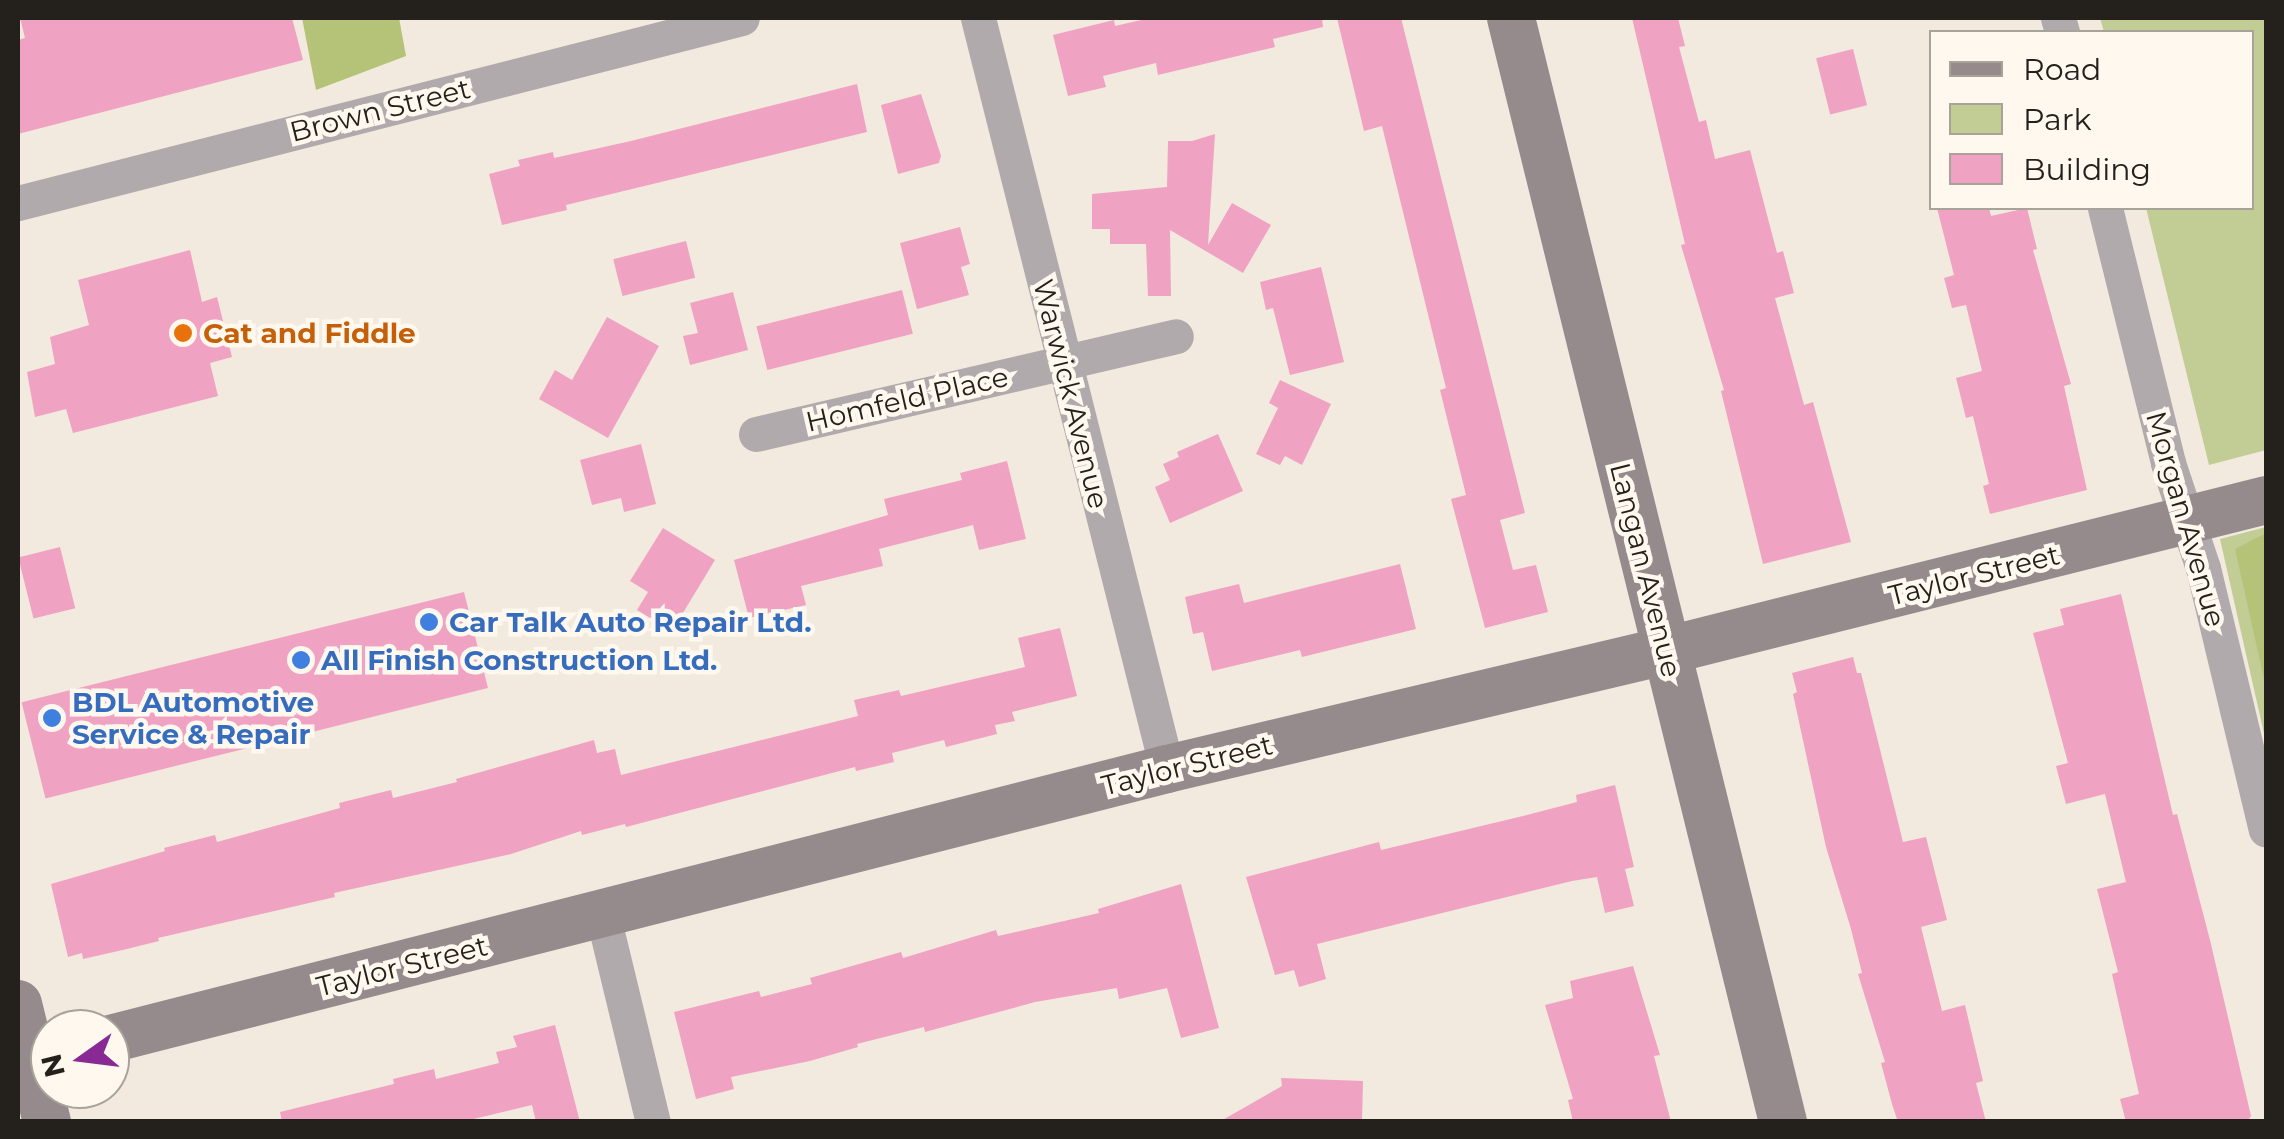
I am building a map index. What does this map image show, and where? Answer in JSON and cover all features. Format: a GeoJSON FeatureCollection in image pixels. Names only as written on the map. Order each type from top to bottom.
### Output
{"type":"FeatureCollection","features":[{"type":"Feature","properties":{"kind":"street","name":"Brown Street"},"geometry":{"type":"LineString","coordinates":[[18,203],[742,18]]}},
{"type":"Feature","properties":{"kind":"street","name":"Warwick Avenue"},"geometry":{"type":"LineString","coordinates":[[978,18],[1167,769]]}},
{"type":"Feature","properties":{"kind":"street","name":"Langan Avenue"},"geometry":{"type":"LineString","coordinates":[[1511,18],[1783,1122]]}},
{"type":"Feature","properties":{"kind":"street","name":"Morgan Avenue"},"geometry":{"type":"LineString","coordinates":[[2105,210],[2266,830]]}},
{"type":"Feature","properties":{"kind":"street","name":"Homfeld Place"},"geometry":{"type":"LineString","coordinates":[[756,434],[1176,336]]}},
{"type":"Feature","properties":{"kind":"street","name":"Taylor Street"},"geometry":{"type":"LineString","coordinates":[[130,1034],[1167,769],[1666,651],[2266,500]]}},
{"type":"Feature","properties":{"kind":"street"},"geometry":{"type":"LineString","coordinates":[[603,916],[653,1122]]}},
{"type":"Feature","properties":{"kind":"street"},"geometry":{"type":"LineString","coordinates":[[18,1004],[30,1031]]}},
{"type":"Feature","properties":{"kind":"green space"},"geometry":{"type":"Polygon","coordinates":[[[302,18],[399,18],[406,56],[316,90],[302,18]]]}},
{"type":"Feature","properties":{"kind":"green space"},"geometry":{"type":"Polygon","coordinates":[[[2100,18],[2266,18],[2266,450],[2209,465],[2146,210],[2254,210],[2254,30],[2103,30],[2100,18]]]}},
{"type":"Feature","properties":{"kind":"green space"},"geometry":{"type":"Polygon","coordinates":[[[2266,527],[2266,737],[2265,738],[2220,539],[2266,527]]]}},
{"type":"Feature","properties":{"kind":"green space"},"geometry":{"type":"Polygon","coordinates":[[[2266,533],[2266,688],[2235,549],[2266,533]]]}},
{"type":"Feature","properties":{"kind":"building"},"geometry":{"type":"Polygon","coordinates":[[[20,18],[292,18],[303,60],[18,134],[18,40],[25,38],[20,18]]]}},
{"type":"Feature","properties":{"kind":"building"},"geometry":{"type":"Polygon","coordinates":[[[1150,18],[1322,18],[1323,27],[1273,39],[1275,47],[1158,75],[1156,63],[1103,76],[1106,87],[1068,96],[1053,35],[1114,20],[1115,26],[1150,18]]]}},
{"type":"Feature","properties":{"kind":"building"},"geometry":{"type":"Polygon","coordinates":[[[1337,18],[1401,18],[1525,513],[1500,520],[1513,570],[1536,565],[1548,612],[1485,628],[1451,499],[1466,495],[1440,390],[1446,388],[1382,126],[1364,131],[1337,18]]]}},
{"type":"Feature","properties":{"kind":"building"},"geometry":{"type":"Polygon","coordinates":[[[1632,18],[1678,18],[1685,46],[1679,47],[1699,122],[1706,120],[1715,159],[1750,150],[1777,253],[1783,251],[1794,293],[1775,298],[1804,405],[1813,402],[1851,542],[1763,564],[1721,391],[1724,390],[1681,245],[1685,244],[1632,18]]]}},
{"type":"Feature","properties":{"kind":"building"},"geometry":{"type":"Polygon","coordinates":[[[1853,49],[1867,105],[1830,114],[1816,58],[1853,49]]]}},
{"type":"Feature","properties":{"kind":"building"},"geometry":{"type":"Polygon","coordinates":[[[857,84],[867,132],[566,205],[567,210],[502,225],[489,174],[520,166],[518,160],[553,152],[554,158],[631,141],[857,84]]]}},
{"type":"Feature","properties":{"kind":"building"},"geometry":{"type":"Polygon","coordinates":[[[921,94],[941,156],[939,163],[898,174],[881,105],[921,94]]]}},
{"type":"Feature","properties":{"kind":"building"},"geometry":{"type":"Polygon","coordinates":[[[1215,134],[1208,245],[1232,203],[1271,225],[1243,273],[1170,230],[1171,296],[1148,296],[1146,244],[1110,244],[1110,229],[1092,229],[1092,194],[1167,187],[1168,141],[1192,141],[1215,134]]]}},
{"type":"Feature","properties":{"kind":"building"},"geometry":{"type":"Polygon","coordinates":[[[1938,210],[1990,210],[1991,216],[2027,210],[2037,249],[2033,250],[2071,384],[2064,386],[2087,490],[1990,514],[1983,486],[1989,484],[1973,416],[1966,418],[1956,378],[1982,371],[1966,305],[1952,308],[1944,278],[1954,275],[1938,210]]]}},
{"type":"Feature","properties":{"kind":"building"},"geometry":{"type":"Polygon","coordinates":[[[960,227],[970,264],[961,267],[969,295],[917,309],[900,243],[960,227]]]}},
{"type":"Feature","properties":{"kind":"building"},"geometry":{"type":"Polygon","coordinates":[[[686,241],[695,278],[622,296],[613,259],[686,241]]]}},
{"type":"Feature","properties":{"kind":"building"},"geometry":{"type":"Polygon","coordinates":[[[190,250],[202,302],[217,297],[232,357],[210,363],[218,396],[73,433],[66,409],[35,417],[27,372],[55,364],[50,337],[89,325],[78,280],[190,250]]]}},
{"type":"Feature","properties":{"kind":"building"},"geometry":{"type":"Polygon","coordinates":[[[1321,267],[1344,362],[1290,375],[1273,308],[1266,310],[1260,282],[1321,267]]]}},
{"type":"Feature","properties":{"kind":"building"},"geometry":{"type":"Polygon","coordinates":[[[902,290],[913,334],[767,370],[756,326],[902,290]]]}},
{"type":"Feature","properties":{"kind":"building"},"geometry":{"type":"Polygon","coordinates":[[[733,292],[748,350],[690,365],[683,336],[698,333],[690,303],[733,292]]]}},
{"type":"Feature","properties":{"kind":"building"},"geometry":{"type":"Polygon","coordinates":[[[607,317],[659,346],[608,438],[539,399],[555,370],[572,380],[607,317]]]}},
{"type":"Feature","properties":{"kind":"building"},"geometry":{"type":"Polygon","coordinates":[[[1280,380],[1331,404],[1302,465],[1285,456],[1280,465],[1256,454],[1278,408],[1269,403],[1280,380]]]}},
{"type":"Feature","properties":{"kind":"building"},"geometry":{"type":"Polygon","coordinates":[[[1218,434],[1243,491],[1170,523],[1155,487],[1170,480],[1163,464],[1179,457],[1177,452],[1218,434]]]}},
{"type":"Feature","properties":{"kind":"building"},"geometry":{"type":"Polygon","coordinates":[[[641,444],[656,504],[624,512],[621,498],[592,505],[580,460],[641,444]]]}},
{"type":"Feature","properties":{"kind":"building"},"geometry":{"type":"Polygon","coordinates":[[[1007,461],[1026,539],[979,550],[973,525],[879,549],[883,566],[801,586],[806,605],[749,618],[734,560],[888,515],[884,499],[962,480],[960,473],[1007,461]]]}},
{"type":"Feature","properties":{"kind":"building"},"geometry":{"type":"Polygon","coordinates":[[[663,528],[715,560],[672,631],[637,610],[648,592],[630,581],[663,528]]]}},
{"type":"Feature","properties":{"kind":"building"},"geometry":{"type":"Polygon","coordinates":[[[60,547],[75,608],[34,619],[18,557],[60,547]]]}},
{"type":"Feature","properties":{"kind":"building"},"geometry":{"type":"Polygon","coordinates":[[[1400,564],[1416,629],[1302,657],[1300,650],[1212,671],[1203,632],[1193,634],[1185,597],[1239,584],[1244,603],[1400,564]]]}},
{"type":"Feature","properties":{"kind":"building"},"geometry":{"type":"Polygon","coordinates":[[[464,592],[488,688],[45,798],[22,702],[464,592]]]}},
{"type":"Feature","properties":{"kind":"building"},"geometry":{"type":"Polygon","coordinates":[[[2121,594],[2173,815],[2177,814],[2210,940],[2251,1116],[2247,1122],[2126,1122],[2120,1099],[2139,1094],[2112,974],[2118,972],[2097,889],[2126,882],[2105,794],[2066,804],[2056,766],[2068,763],[2033,633],[2064,625],[2060,609],[2121,594]]]}},
{"type":"Feature","properties":{"kind":"building"},"geometry":{"type":"Polygon","coordinates":[[[1060,628],[1077,696],[1012,712],[1015,721],[995,725],[997,734],[946,747],[944,740],[892,753],[894,762],[856,771],[855,767],[626,827],[625,824],[582,835],[581,831],[511,854],[334,893],[335,897],[158,938],[159,941],[127,949],[83,959],[82,953],[68,957],[51,884],[165,851],[164,848],[215,835],[217,842],[391,790],[393,798],[457,782],[456,779],[594,740],[597,753],[615,749],[621,775],[858,716],[854,700],[899,690],[901,696],[1025,667],[1018,638],[1060,628]]]}},
{"type":"Feature","properties":{"kind":"building"},"geometry":{"type":"Polygon","coordinates":[[[1853,657],[1857,673],[1861,673],[1903,842],[1926,837],[1947,920],[1921,927],[1942,1011],[1965,1005],[1983,1081],[1976,1083],[1986,1122],[1898,1122],[1892,1104],[1881,1063],[1885,1062],[1858,974],[1862,973],[1851,929],[1826,847],[1793,694],[1797,692],[1792,673],[1853,657]]]}},
{"type":"Feature","properties":{"kind":"building"},"geometry":{"type":"Polygon","coordinates":[[[1615,785],[1634,867],[1625,869],[1634,906],[1605,913],[1597,877],[1572,881],[1317,944],[1326,979],[1299,987],[1294,970],[1275,975],[1246,877],[1379,842],[1381,850],[1523,816],[1577,802],[1576,795],[1615,785]]]}},
{"type":"Feature","properties":{"kind":"building"},"geometry":{"type":"Polygon","coordinates":[[[1181,884],[1219,1028],[1181,1038],[1167,988],[1119,999],[1117,988],[1035,1002],[925,1032],[924,1027],[810,1061],[731,1077],[734,1089],[696,1099],[674,1012],[759,991],[761,997],[812,984],[810,978],[901,952],[903,958],[996,930],[998,936],[1099,913],[1098,909],[1181,884]]]}},
{"type":"Feature","properties":{"kind":"building"},"geometry":{"type":"Polygon","coordinates":[[[1633,966],[1660,1055],[1654,1056],[1671,1122],[1573,1122],[1568,1100],[1573,1099],[1545,1005],[1573,998],[1570,981],[1633,966]]]}},
{"type":"Feature","properties":{"kind":"building"},"geometry":{"type":"Polygon","coordinates":[[[555,1025],[580,1122],[536,1122],[532,1105],[461,1122],[282,1122],[280,1112],[394,1084],[393,1079],[434,1069],[436,1079],[499,1063],[496,1052],[517,1047],[513,1036],[555,1025]]]}},
{"type":"Feature","properties":{"kind":"building"},"geometry":{"type":"Polygon","coordinates":[[[1281,1078],[1363,1081],[1362,1122],[1219,1122],[1282,1086],[1281,1078]]]}},
{"type":"Feature","properties":{"kind":"place","name":"Cat and Fiddle"},"geometry":{"type":"Point","coordinates":[183,333]}},
{"type":"Feature","properties":{"kind":"place","name":"Car Talk Auto Repair Ltd."},"geometry":{"type":"Point","coordinates":[429,622]}},
{"type":"Feature","properties":{"kind":"place","name":"All Finish Construction Ltd."},"geometry":{"type":"Point","coordinates":[301,660]}},
{"type":"Feature","properties":{"kind":"place","name":"BDL Automotive Service & Repair"},"geometry":{"type":"Point","coordinates":[52,718]}}]}
